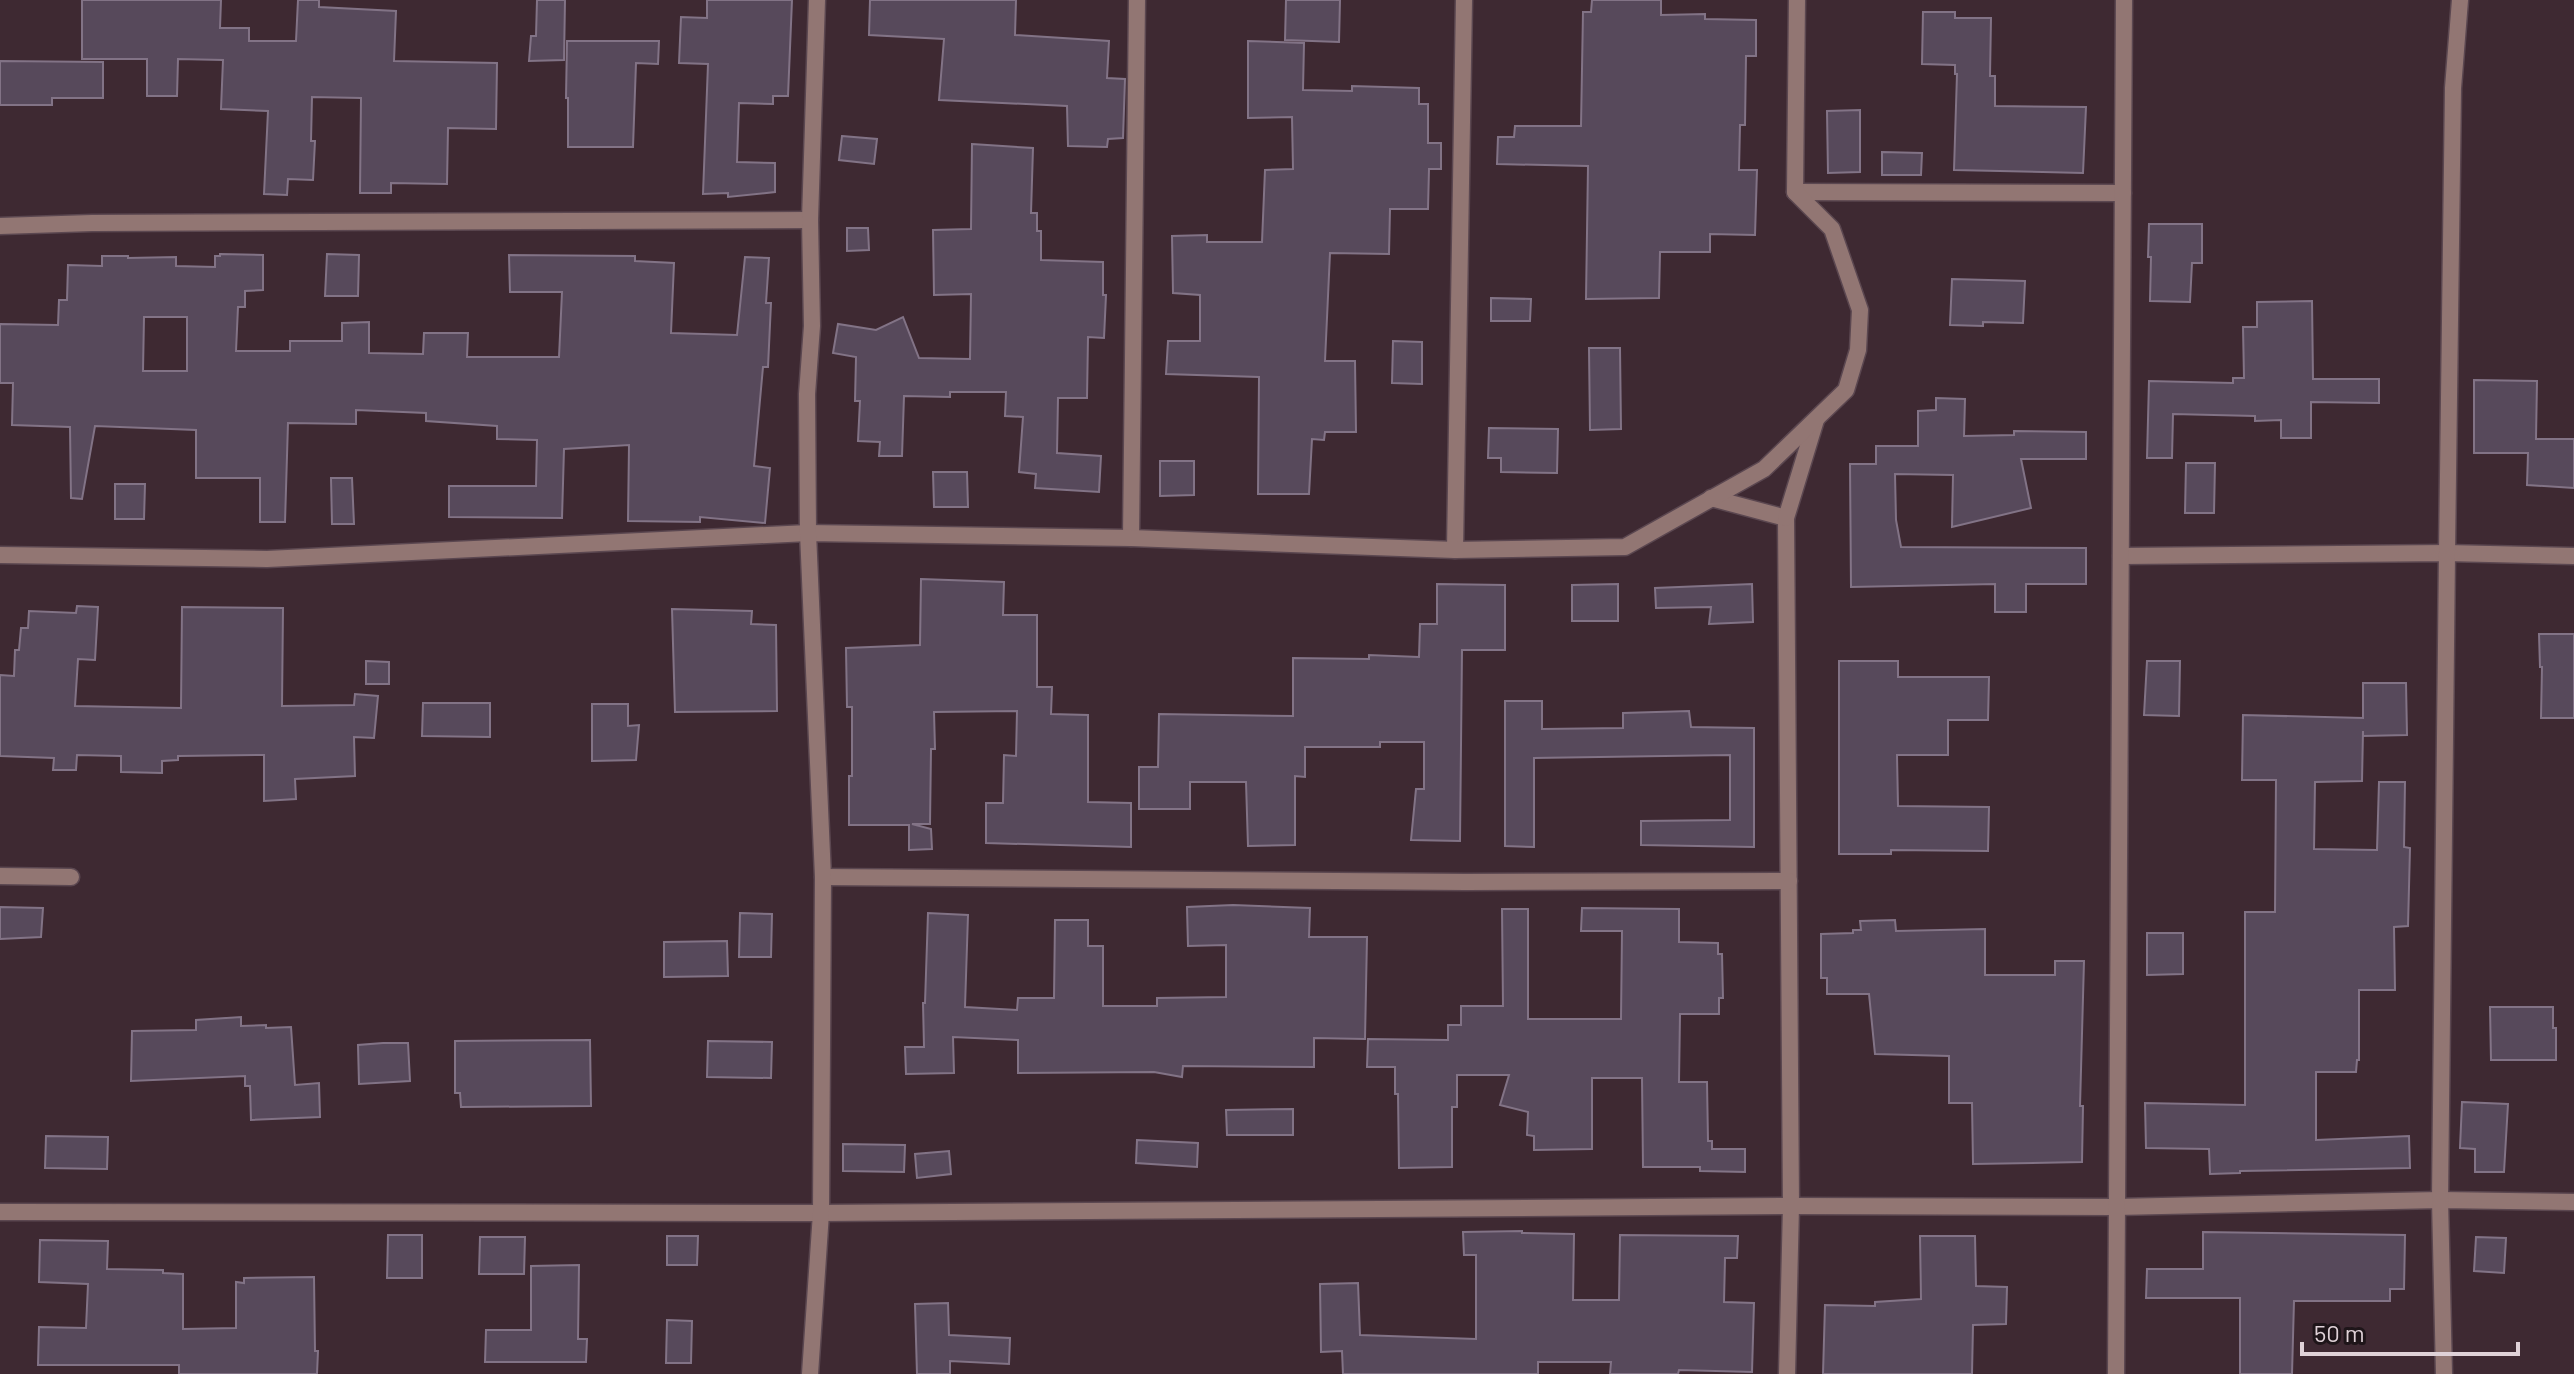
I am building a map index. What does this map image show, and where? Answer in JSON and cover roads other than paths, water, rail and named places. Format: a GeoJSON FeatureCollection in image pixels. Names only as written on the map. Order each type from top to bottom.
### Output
{"type":"FeatureCollection","features":[{"type":"Feature","properties":{"kind":"street"},"geometry":{"type":"LineString","coordinates":[[810,1374],[821,1213],[823,877],[808,533],[807,394],[812,326],[810,220],[817,0]]}},
{"type":"Feature","properties":{"kind":"street"},"geometry":{"type":"LineString","coordinates":[[1131,538],[1137,0]]}},
{"type":"Feature","properties":{"kind":"street"},"geometry":{"type":"LineString","coordinates":[[1455,550],[1464,0]]}},
{"type":"Feature","properties":{"kind":"street"},"geometry":{"type":"LineString","coordinates":[[0,555],[267,559],[808,533],[1131,538],[1455,550],[1625,547],[1764,469],[1846,390],[1858,350],[1860,310],[1832,229],[1795,192],[1797,0]]}},
{"type":"Feature","properties":{"kind":"street"},"geometry":{"type":"LineString","coordinates":[[2116,1374],[2124,0]]}},
{"type":"Feature","properties":{"kind":"street"},"geometry":{"type":"LineString","coordinates":[[2444,1374],[2440,1200],[2447,553],[2453,88],[2460,0]]}},
{"type":"Feature","properties":{"kind":"street"},"geometry":{"type":"LineString","coordinates":[[1795,192],[2123,193]]}},
{"type":"Feature","properties":{"kind":"street"},"geometry":{"type":"LineString","coordinates":[[0,226],[810,220]]}},
{"type":"Feature","properties":{"kind":"street"},"geometry":{"type":"LineString","coordinates":[[1787,1374],[1791,1206],[1786,518],[1816,419]]}},
{"type":"Feature","properties":{"kind":"street"},"geometry":{"type":"LineString","coordinates":[[1711,498],[1786,518]]}},
{"type":"Feature","properties":{"kind":"street"},"geometry":{"type":"LineString","coordinates":[[2121,556],[2447,553],[2574,556]]}},
{"type":"Feature","properties":{"kind":"street"},"geometry":{"type":"LineString","coordinates":[[0,876],[71,877]]}},
{"type":"Feature","properties":{"kind":"street"},"geometry":{"type":"LineString","coordinates":[[823,877],[1789,881]]}},
{"type":"Feature","properties":{"kind":"street"},"geometry":{"type":"LineString","coordinates":[[0,1212],[821,1213],[1791,1206],[2116,1207],[2440,1200],[2574,1202]]}}]}
